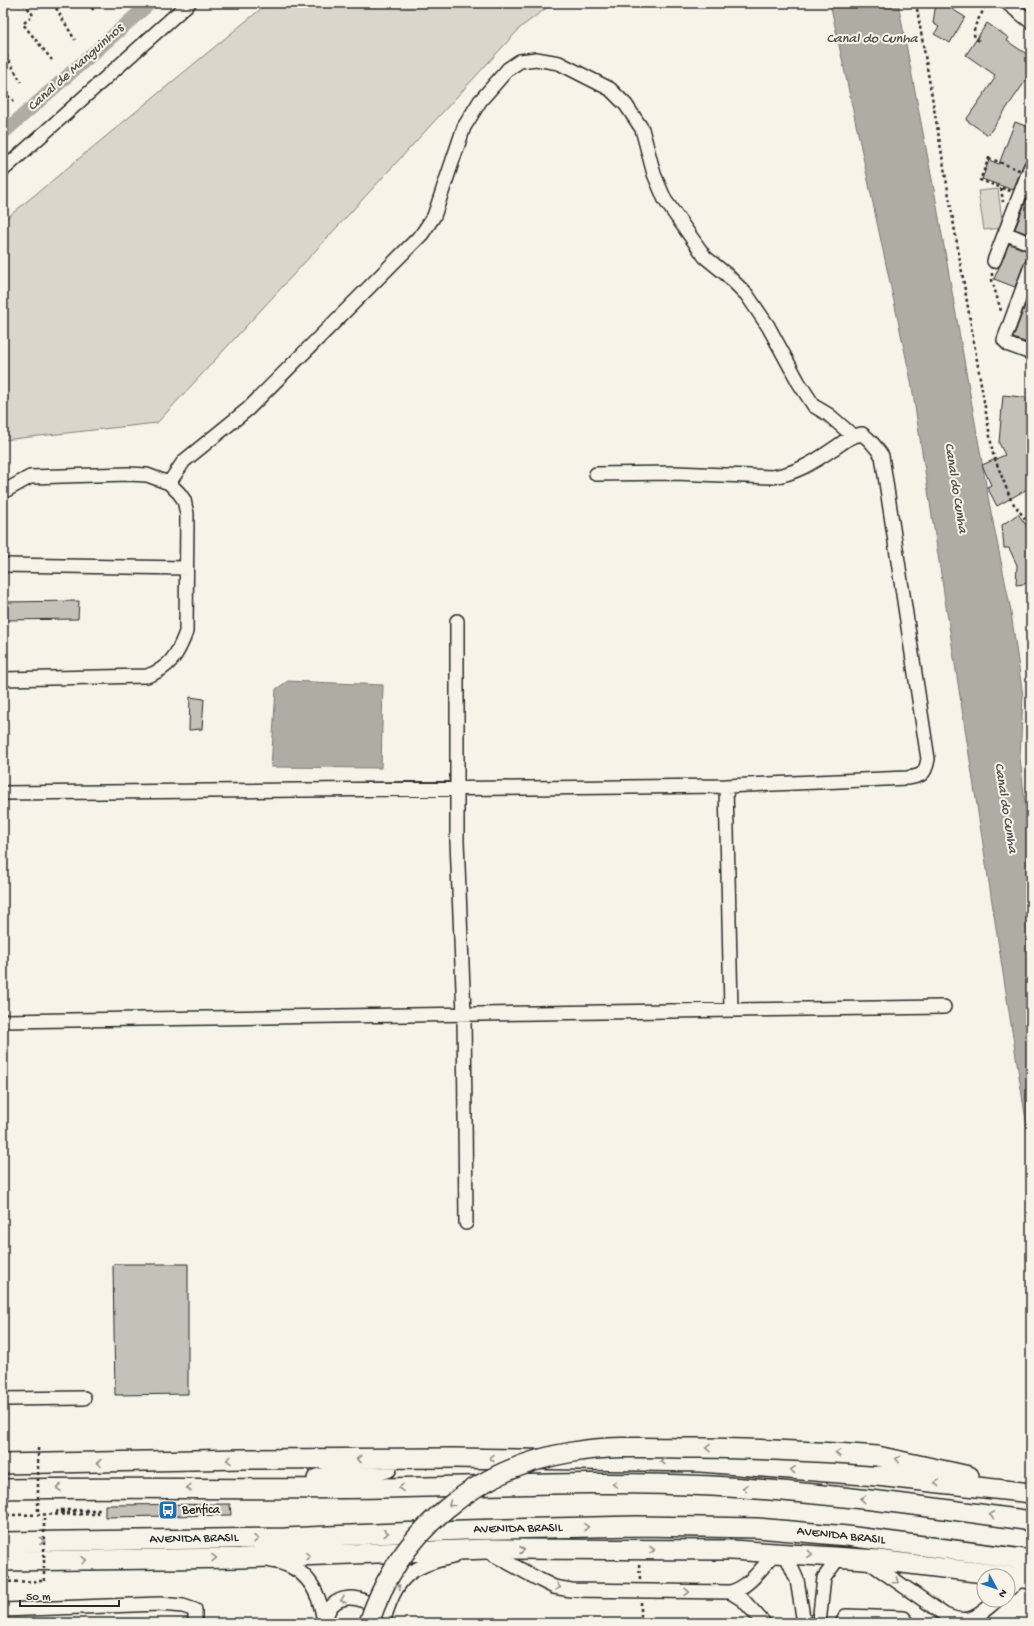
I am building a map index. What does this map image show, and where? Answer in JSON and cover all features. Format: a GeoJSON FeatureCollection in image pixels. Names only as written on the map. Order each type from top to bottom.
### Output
{"type":"FeatureCollection","features":[{"type":"Feature","properties":{"kind":"highway"},"geometry":{"type":"LineString","coordinates":[[369,1623],[381,1592],[396,1565],[412,1542],[434,1519],[473,1489],[512,1467],[574,1451],[642,1448],[785,1449],[877,1456],[1031,1492]]}},
{"type":"Feature","properties":{"kind":"highway"},"geometry":{"type":"LineString","coordinates":[[3,1464],[242,1459],[454,1458],[700,1462],[877,1476],[1031,1492]]}},
{"type":"Feature","properties":{"kind":"highway"},"geometry":{"type":"LineString","coordinates":[[256,1488],[454,1458]]}},
{"type":"Feature","properties":{"kind":"highway"},"geometry":{"type":"LineString","coordinates":[[3,1489],[99,1487],[378,1488],[640,1484],[710,1486],[833,1495],[1031,1521]]}},
{"type":"Feature","properties":{"kind":"highway","name":"AVENIDA BRASIL"},"geometry":{"type":"LineString","coordinates":[[3,1542],[286,1538],[463,1530],[701,1526],[757,1528],[847,1536],[1031,1560]]}},
{"type":"Feature","properties":{"kind":"highway","name":"AVENIDA BRASIL"},"geometry":{"type":"LineString","coordinates":[[3,1561],[241,1558],[486,1549],[732,1550],[781,1552],[864,1559],[1027,1578]]}},
{"type":"Feature","properties":{"kind":"street"},"geometry":{"type":"LineString","coordinates":[[3,170],[189,3]]}},
{"type":"Feature","properties":{"kind":"street"},"geometry":{"type":"LineString","coordinates":[[1007,3],[1031,22]]}},
{"type":"Feature","properties":{"kind":"street"},"geometry":{"type":"LineString","coordinates":[[169,483],[184,461],[248,409],[422,234],[434,216],[464,127],[476,107],[508,69],[520,61],[536,59],[559,63],[610,89],[626,105],[642,129],[654,174],[665,200],[705,257],[726,274],[747,295],[768,326],[798,383],[814,406],[829,415],[852,435]]}},
{"type":"Feature","properties":{"kind":"street"},"geometry":{"type":"LineString","coordinates":[[994,261],[1025,185],[1031,166]]}},
{"type":"Feature","properties":{"kind":"street"},"geometry":{"type":"LineString","coordinates":[[1005,233],[1031,244]]}},
{"type":"Feature","properties":{"kind":"street"},"geometry":{"type":"LineString","coordinates":[[1031,266],[1004,340],[1009,345],[1031,353]]}},
{"type":"Feature","properties":{"kind":"street"},"geometry":{"type":"LineString","coordinates":[[3,793],[726,786],[907,778],[919,776],[926,770],[928,759],[882,456],[875,444],[862,434],[852,435],[832,450],[788,475],[772,477],[675,473],[596,474]]}},
{"type":"Feature","properties":{"kind":"street"},"geometry":{"type":"LineString","coordinates":[[3,492],[30,477],[128,474],[147,475],[169,483],[179,493],[185,507],[186,568],[186,632],[179,649],[161,671],[147,676],[3,678]]}},
{"type":"Feature","properties":{"kind":"street"},"geometry":{"type":"LineString","coordinates":[[3,565],[186,568]]}},
{"type":"Feature","properties":{"kind":"street"},"geometry":{"type":"LineString","coordinates":[[457,621],[457,842],[464,1014],[466,1223]]}},
{"type":"Feature","properties":{"kind":"street"},"geometry":{"type":"LineString","coordinates":[[726,786],[731,1009]]}},
{"type":"Feature","properties":{"kind":"street"},"geometry":{"type":"LineString","coordinates":[[3,1021],[944,1007]]}},
{"type":"Feature","properties":{"kind":"street"},"geometry":{"type":"LineString","coordinates":[[3,1399],[84,1398]]}},
{"type":"Feature","properties":{"kind":"street"},"geometry":{"type":"LineString","coordinates":[[383,1623],[397,1587],[406,1576],[418,1566],[486,1549],[512,1566],[554,1587],[571,1590],[730,1592],[738,1590],[747,1583],[781,1552],[796,1580],[804,1623]]}},
{"type":"Feature","properties":{"kind":"street"},"geometry":{"type":"LineString","coordinates":[[819,1623],[824,1578],[839,1557]]}},
{"type":"Feature","properties":{"kind":"street"},"geometry":{"type":"LineString","coordinates":[[241,1558],[276,1562],[292,1567],[303,1575],[318,1595],[325,1623]]}},
{"type":"Feature","properties":{"kind":"street"},"geometry":{"type":"LineString","coordinates":[[864,1559],[956,1621],[977,1620],[989,1608]]}},
{"type":"Feature","properties":{"kind":"street"},"geometry":{"type":"LineString","coordinates":[[1016,1585],[1027,1578]]}},
{"type":"Feature","properties":{"kind":"street"},"geometry":{"type":"LineString","coordinates":[[747,1583],[748,1598],[760,1619]]}},
{"type":"Feature","properties":{"kind":"street"},"geometry":{"type":"LineString","coordinates":[[730,1592],[743,1600],[760,1619]]}},
{"type":"Feature","properties":{"kind":"street"},"geometry":{"type":"LineString","coordinates":[[325,1623],[326,1614],[331,1606],[337,1602],[351,1598],[372,1604],[381,1615],[383,1623]]}},
{"type":"Feature","properties":{"kind":"street"},"geometry":{"type":"LineString","coordinates":[[3,1610],[158,1604],[183,1606],[194,1610],[195,1623]]}},
{"type":"Feature","properties":{"kind":"street"},"geometry":{"type":"LineString","coordinates":[[842,1623],[846,1616],[874,1620],[904,1618],[908,1623]]}},
{"type":"Feature","properties":{"kind":"path"},"geometry":{"type":"LineString","coordinates":[[24,3],[33,15],[23,24],[52,60]]}},
{"type":"Feature","properties":{"kind":"path"},"geometry":{"type":"LineString","coordinates":[[53,3],[75,40]]}},
{"type":"Feature","properties":{"kind":"path"},"geometry":{"type":"LineString","coordinates":[[88,3],[95,12]]}},
{"type":"Feature","properties":{"kind":"path"},"geometry":{"type":"LineString","coordinates":[[916,3],[994,454],[1011,500],[1031,527]]}},
{"type":"Feature","properties":{"kind":"path"},"geometry":{"type":"LineString","coordinates":[[979,41],[973,32],[984,9]]}},
{"type":"Feature","properties":{"kind":"path"},"geometry":{"type":"LineString","coordinates":[[3,50],[21,82]]}},
{"type":"Feature","properties":{"kind":"path"},"geometry":{"type":"LineString","coordinates":[[3,92],[14,101]]}},
{"type":"Feature","properties":{"kind":"path"},"geometry":{"type":"LineString","coordinates":[[989,158],[1024,172],[1025,185],[1016,193],[980,180],[989,158]]}},
{"type":"Feature","properties":{"kind":"path"},"geometry":{"type":"LineString","coordinates":[[994,261],[992,280],[1006,333]]}},
{"type":"Feature","properties":{"kind":"path"},"geometry":{"type":"LineString","coordinates":[[38,1448],[38,1514]]}},
{"type":"Feature","properties":{"kind":"path"},"geometry":{"type":"LineString","coordinates":[[7,1515],[97,1514],[97,1511],[57,1512],[58,1510],[100,1510]]}},
{"type":"Feature","properties":{"kind":"path"},"geometry":{"type":"LineString","coordinates":[[3,1582],[44,1581],[44,1514]]}},
{"type":"Feature","properties":{"kind":"shaded area"},"geometry":{"type":"Polygon","coordinates":[[[268,3],[553,3],[521,27],[157,423],[3,440],[3,221],[268,3]]]}},
{"type":"Feature","properties":{"kind":"shaded area"},"geometry":{"type":"Polygon","coordinates":[[[998,189],[1003,228],[984,230],[978,191],[998,189]]]}},
{"type":"Feature","properties":{"kind":"water","name":"Canal do Cunha"},"geometry":{"type":"Polygon","coordinates":[[[830,3],[898,3],[935,195],[989,502],[1010,606],[1023,696],[1020,757],[1025,803],[1031,829],[1031,1153],[911,381],[830,3]]]}},
{"type":"Feature","properties":{"kind":"water"},"geometry":{"type":"Polygon","coordinates":[[[288,681],[383,685],[381,768],[271,767],[276,689],[288,681]]]}},
{"type":"Feature","properties":{"kind":"building"},"geometry":{"type":"Polygon","coordinates":[[[936,3],[942,3],[965,17],[950,43],[934,34],[939,27],[933,23],[936,3]]]}},
{"type":"Feature","properties":{"kind":"building"},"geometry":{"type":"Polygon","coordinates":[[[987,23],[1009,38],[1007,41],[1031,57],[1031,73],[988,135],[966,120],[995,78],[993,77],[995,75],[966,55],[987,23]]]}},
{"type":"Feature","properties":{"kind":"building"},"geometry":{"type":"Polygon","coordinates":[[[1015,122],[1031,128],[1031,155],[1024,163],[1013,190],[982,179],[989,160],[999,164],[1015,122]]]}},
{"type":"Feature","properties":{"kind":"building"},"geometry":{"type":"Polygon","coordinates":[[[1031,188],[1031,235],[1015,229],[1031,188]]]}},
{"type":"Feature","properties":{"kind":"building"},"geometry":{"type":"Polygon","coordinates":[[[1009,244],[1031,252],[1031,258],[1024,263],[1015,287],[994,279],[1009,244]]]}},
{"type":"Feature","properties":{"kind":"building"},"geometry":{"type":"Polygon","coordinates":[[[1031,289],[1031,344],[1013,338],[1031,289]]]}},
{"type":"Feature","properties":{"kind":"building"},"geometry":{"type":"Polygon","coordinates":[[[1003,395],[1031,398],[1031,487],[997,506],[987,487],[991,485],[982,465],[1005,455],[999,443],[1003,395]]]}},
{"type":"Feature","properties":{"kind":"building"},"geometry":{"type":"Polygon","coordinates":[[[1018,514],[1031,532],[1031,583],[1016,585],[1017,565],[1009,548],[1004,548],[1002,525],[1018,514]]]}},
{"type":"Feature","properties":{"kind":"building"},"geometry":{"type":"Polygon","coordinates":[[[79,601],[78,619],[3,620],[3,602],[79,601]]]}},
{"type":"Feature","properties":{"kind":"building"},"geometry":{"type":"Polygon","coordinates":[[[190,697],[204,699],[202,729],[189,730],[190,697]]]}},
{"type":"Feature","properties":{"kind":"building"},"geometry":{"type":"Polygon","coordinates":[[[113,1264],[188,1264],[188,1394],[115,1395],[113,1264]]]}},
{"type":"Feature","properties":{"kind":"building","name":"Benfica"},"geometry":{"type":"Polygon","coordinates":[[[230,1504],[231,1515],[105,1517],[105,1505],[230,1504]]]}},
{"type":"Feature","properties":{"kind":"waterway","name":"Canal de Manguinhos"},"geometry":{"type":"LineString","coordinates":[[3,133],[150,3]]}},
{"type":"Feature","properties":{"kind":"place","name":"Benfica"},"geometry":{"type":"Point","coordinates":[168,1510]}}]}
